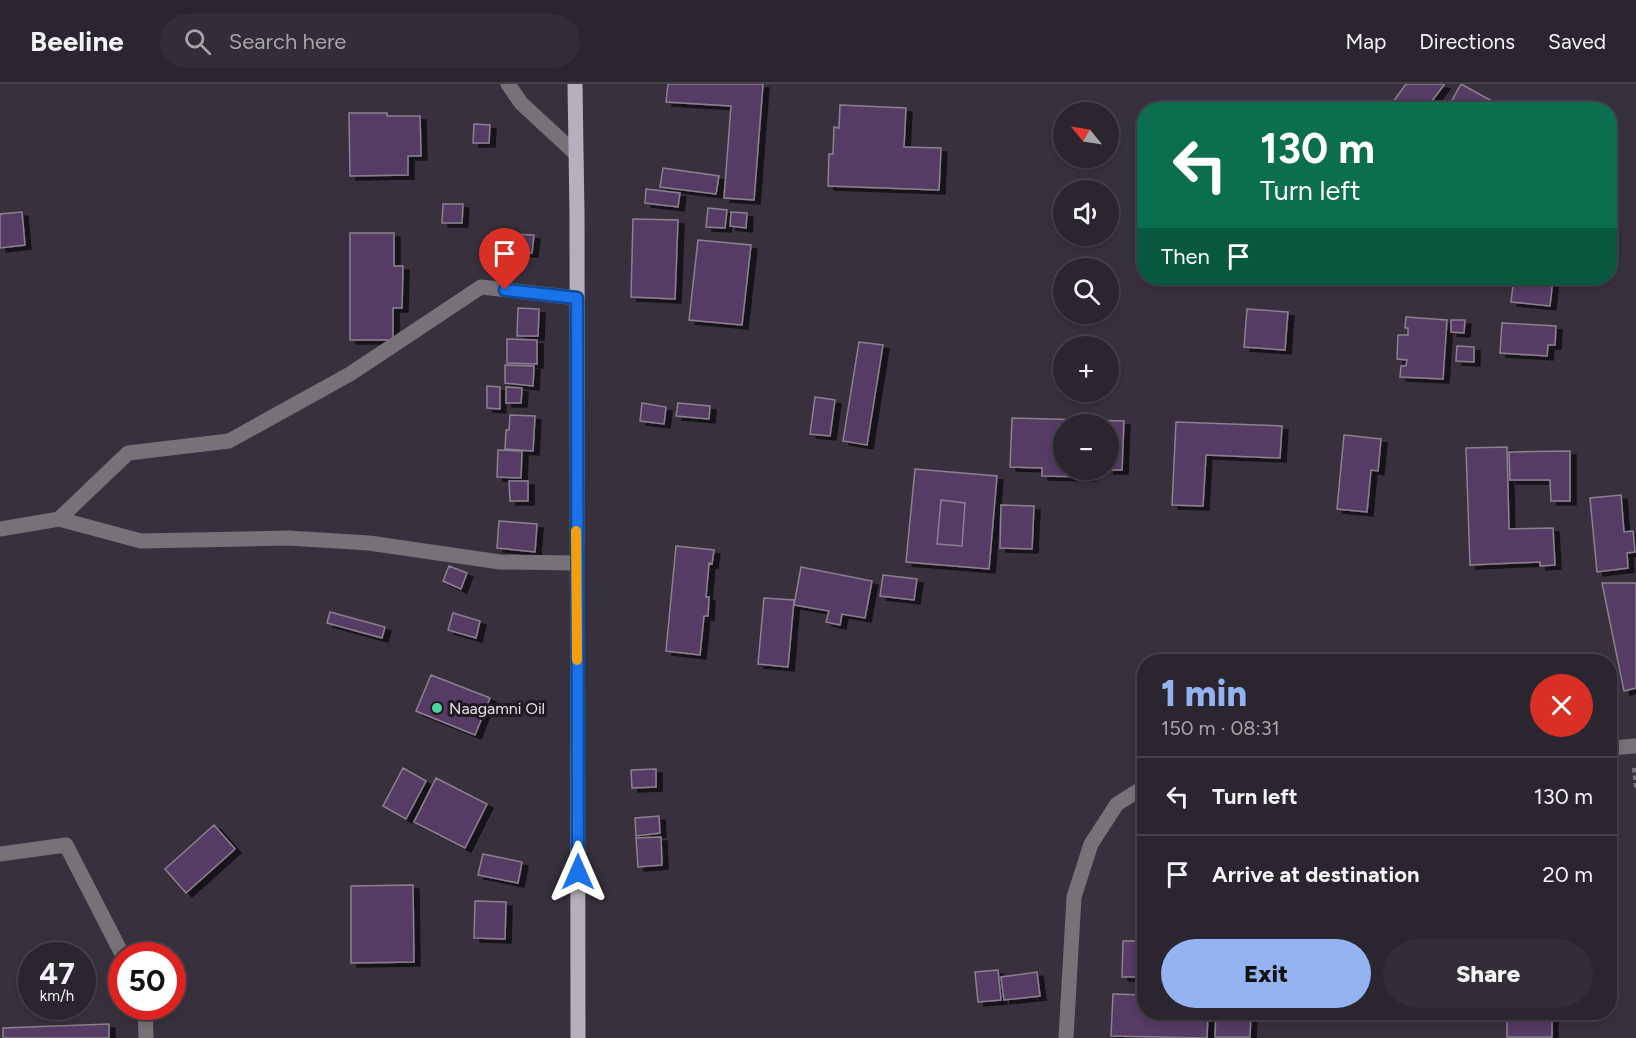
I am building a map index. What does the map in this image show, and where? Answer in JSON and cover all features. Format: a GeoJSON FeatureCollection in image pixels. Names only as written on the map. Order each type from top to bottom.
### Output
{"type":"FeatureCollection","features":[{"type":"Feature","properties":{"kind":"main road"},"geometry":{"type":"LineString","coordinates":[[575,84],[578,1038]]}},
{"type":"Feature","properties":{"kind":"street"},"geometry":{"type":"LineString","coordinates":[[508,84],[521,103],[575,153]]}},
{"type":"Feature","properties":{"kind":"street"},"geometry":{"type":"LineString","coordinates":[[59,519],[128,453],[229,441],[350,374],[481,287],[577,298]]}},
{"type":"Feature","properties":{"kind":"street"},"geometry":{"type":"LineString","coordinates":[[0,529],[59,519],[141,541],[288,538],[369,543],[500,562],[576,563]]}},
{"type":"Feature","properties":{"kind":"street"},"geometry":{"type":"LineString","coordinates":[[1617,747],[1636,746]]}},
{"type":"Feature","properties":{"kind":"street"},"geometry":{"type":"LineString","coordinates":[[1066,1038],[1074,897],[1091,844],[1117,804],[1137,791]]}},
{"type":"Feature","properties":{"kind":"street"},"geometry":{"type":"LineString","coordinates":[[0,854],[66,845],[116,942]]}},
{"type":"Feature","properties":{"kind":"street"},"geometry":{"type":"LineString","coordinates":[[145,1020],[146,1038]]}},
{"type":"Feature","properties":{"kind":"building"},"geometry":{"type":"Polygon","coordinates":[[[668,84],[763,84],[754,200],[724,198],[731,106],[666,102],[668,84]]]}},
{"type":"Feature","properties":{"kind":"building"},"geometry":{"type":"Polygon","coordinates":[[[1406,84],[1444,85],[1431,102],[1393,102],[1406,84]]]}},
{"type":"Feature","properties":{"kind":"building"},"geometry":{"type":"Polygon","coordinates":[[[1461,84],[1492,101],[1491,102],[1451,102],[1461,84]]]}},
{"type":"Feature","properties":{"kind":"building"},"geometry":{"type":"Polygon","coordinates":[[[840,105],[906,108],[904,147],[941,148],[939,190],[828,186],[829,154],[833,154],[834,127],[839,128],[840,105]]]}},
{"type":"Feature","properties":{"kind":"building"},"geometry":{"type":"Polygon","coordinates":[[[349,113],[420,116],[421,156],[408,156],[408,175],[350,176],[349,113]]]}},
{"type":"Feature","properties":{"kind":"building"},"geometry":{"type":"Polygon","coordinates":[[[474,124],[490,125],[489,143],[473,143],[474,124]]]}},
{"type":"Feature","properties":{"kind":"building"},"geometry":{"type":"Polygon","coordinates":[[[663,168],[719,176],[716,194],[660,187],[663,168]]]}},
{"type":"Feature","properties":{"kind":"building"},"geometry":{"type":"Polygon","coordinates":[[[646,189],[680,193],[678,207],[645,203],[646,189]]]}},
{"type":"Feature","properties":{"kind":"building"},"geometry":{"type":"Polygon","coordinates":[[[443,204],[463,204],[462,223],[442,223],[443,204]]]}},
{"type":"Feature","properties":{"kind":"building"},"geometry":{"type":"Polygon","coordinates":[[[708,208],[727,210],[725,228],[706,227],[708,208]]]}},
{"type":"Feature","properties":{"kind":"building"},"geometry":{"type":"Polygon","coordinates":[[[22,212],[25,245],[0,248],[0,214],[22,212]]]}},
{"type":"Feature","properties":{"kind":"building"},"geometry":{"type":"Polygon","coordinates":[[[731,212],[747,213],[746,228],[730,226],[731,212]]]}},
{"type":"Feature","properties":{"kind":"building"},"geometry":{"type":"Polygon","coordinates":[[[633,219],[678,220],[675,299],[631,297],[633,219]]]}},
{"type":"Feature","properties":{"kind":"building"},"geometry":{"type":"Polygon","coordinates":[[[350,233],[394,233],[394,266],[403,266],[402,308],[393,308],[393,340],[350,340],[350,233]]]}},
{"type":"Feature","properties":{"kind":"building"},"geometry":{"type":"Polygon","coordinates":[[[508,234],[534,235],[532,253],[507,252],[508,234]]]}},
{"type":"Feature","properties":{"kind":"building"},"geometry":{"type":"Polygon","coordinates":[[[698,240],[751,245],[742,325],[689,320],[698,240]]]}},
{"type":"Feature","properties":{"kind":"building"},"geometry":{"type":"Polygon","coordinates":[[[1513,285],[1552,285],[1550,306],[1511,302],[1513,285]]]}},
{"type":"Feature","properties":{"kind":"building"},"geometry":{"type":"Polygon","coordinates":[[[518,308],[539,309],[538,336],[517,336],[518,308]]]}},
{"type":"Feature","properties":{"kind":"building"},"geometry":{"type":"Polygon","coordinates":[[[1247,309],[1288,312],[1285,350],[1244,347],[1247,309]]]}},
{"type":"Feature","properties":{"kind":"building"},"geometry":{"type":"Polygon","coordinates":[[[1406,317],[1447,320],[1443,379],[1400,377],[1401,366],[1406,366],[1407,360],[1397,359],[1398,335],[1408,335],[1408,328],[1405,328],[1406,317]]]}},
{"type":"Feature","properties":{"kind":"building"},"geometry":{"type":"Polygon","coordinates":[[[1451,320],[1465,320],[1464,333],[1451,332],[1451,320]]]}},
{"type":"Feature","properties":{"kind":"building"},"geometry":{"type":"Polygon","coordinates":[[[1502,323],[1556,326],[1555,345],[1548,345],[1547,356],[1500,353],[1502,323]]]}},
{"type":"Feature","properties":{"kind":"building"},"geometry":{"type":"Polygon","coordinates":[[[507,339],[537,340],[537,364],[507,363],[507,339]]]}},
{"type":"Feature","properties":{"kind":"building"},"geometry":{"type":"Polygon","coordinates":[[[859,342],[883,345],[867,445],[843,441],[859,342]]]}},
{"type":"Feature","properties":{"kind":"building"},"geometry":{"type":"Polygon","coordinates":[[[1457,346],[1474,347],[1474,362],[1456,361],[1457,346]]]}},
{"type":"Feature","properties":{"kind":"building"},"geometry":{"type":"Polygon","coordinates":[[[505,365],[534,366],[533,386],[505,383],[505,365]]]}},
{"type":"Feature","properties":{"kind":"building"},"geometry":{"type":"Polygon","coordinates":[[[487,386],[500,387],[500,409],[487,408],[487,386]]]}},
{"type":"Feature","properties":{"kind":"building"},"geometry":{"type":"Polygon","coordinates":[[[506,387],[522,388],[521,403],[506,403],[506,387]]]}},
{"type":"Feature","properties":{"kind":"building"},"geometry":{"type":"Polygon","coordinates":[[[815,397],[835,400],[830,436],[810,434],[815,397]]]}},
{"type":"Feature","properties":{"kind":"building"},"geometry":{"type":"Polygon","coordinates":[[[642,403],[666,407],[664,424],[640,421],[642,403]]]}},
{"type":"Feature","properties":{"kind":"building"},"geometry":{"type":"Polygon","coordinates":[[[678,403],[710,406],[709,419],[676,416],[678,403]]]}},
{"type":"Feature","properties":{"kind":"building"},"geometry":{"type":"Polygon","coordinates":[[[510,415],[535,416],[533,451],[505,449],[510,415]]]}},
{"type":"Feature","properties":{"kind":"building"},"geometry":{"type":"Polygon","coordinates":[[[1012,418],[1053,419],[1053,476],[1042,476],[1042,468],[1010,467],[1012,418]]]}},
{"type":"Feature","properties":{"kind":"building"},"geometry":{"type":"Polygon","coordinates":[[[1119,421],[1124,421],[1122,470],[1119,470],[1119,421]]]}},
{"type":"Feature","properties":{"kind":"building"},"geometry":{"type":"Polygon","coordinates":[[[1176,422],[1282,426],[1280,458],[1206,455],[1203,506],[1172,505],[1176,422]]]}},
{"type":"Feature","properties":{"kind":"building"},"geometry":{"type":"Polygon","coordinates":[[[1344,435],[1381,439],[1378,471],[1371,470],[1367,512],[1337,509],[1344,435]]]}},
{"type":"Feature","properties":{"kind":"building"},"geometry":{"type":"Polygon","coordinates":[[[1507,447],[1509,529],[1553,528],[1555,565],[1540,566],[1540,562],[1470,565],[1466,448],[1507,447]]]}},
{"type":"Feature","properties":{"kind":"building"},"geometry":{"type":"Polygon","coordinates":[[[498,450],[522,451],[521,478],[497,477],[498,450]]]}},
{"type":"Feature","properties":{"kind":"building"},"geometry":{"type":"Polygon","coordinates":[[[1570,451],[1570,501],[1551,501],[1550,480],[1510,480],[1509,452],[1570,451]]]}},
{"type":"Feature","properties":{"kind":"building"},"geometry":{"type":"Polygon","coordinates":[[[915,469],[997,476],[989,569],[906,562],[915,469]],[[941,500],[937,544],[962,546],[965,503],[941,500]]]}},
{"type":"Feature","properties":{"kind":"building"},"geometry":{"type":"Polygon","coordinates":[[[509,481],[528,481],[528,501],[510,501],[509,481]]]}},
{"type":"Feature","properties":{"kind":"building"},"geometry":{"type":"Polygon","coordinates":[[[1621,495],[1624,532],[1633,531],[1635,552],[1627,553],[1628,568],[1597,572],[1590,498],[1621,495]]]}},
{"type":"Feature","properties":{"kind":"building"},"geometry":{"type":"Polygon","coordinates":[[[941,500],[965,503],[962,546],[937,544],[941,500]]]}},
{"type":"Feature","properties":{"kind":"building"},"geometry":{"type":"Polygon","coordinates":[[[1001,505],[1034,506],[1032,549],[1000,548],[1001,505]]]}},
{"type":"Feature","properties":{"kind":"building"},"geometry":{"type":"Polygon","coordinates":[[[499,521],[537,524],[535,552],[497,548],[499,521]]]}},
{"type":"Feature","properties":{"kind":"building"},"geometry":{"type":"Polygon","coordinates":[[[676,546],[714,550],[712,564],[709,563],[706,597],[709,597],[708,616],[704,616],[700,655],[666,651],[676,546]]]}},
{"type":"Feature","properties":{"kind":"building"},"geometry":{"type":"Polygon","coordinates":[[[449,566],[467,573],[461,589],[443,581],[449,566]]]}},
{"type":"Feature","properties":{"kind":"building"},"geometry":{"type":"Polygon","coordinates":[[[801,567],[872,581],[865,618],[842,614],[840,625],[826,622],[829,611],[794,605],[801,567]]]}},
{"type":"Feature","properties":{"kind":"building"},"geometry":{"type":"Polygon","coordinates":[[[883,575],[917,579],[914,600],[880,596],[883,575]]]}},
{"type":"Feature","properties":{"kind":"building"},"geometry":{"type":"Polygon","coordinates":[[[1602,583],[1636,583],[1636,688],[1624,691],[1602,583]]]}},
{"type":"Feature","properties":{"kind":"building"},"geometry":{"type":"Polygon","coordinates":[[[764,598],[794,600],[788,667],[758,664],[764,598]]]}},
{"type":"Feature","properties":{"kind":"building"},"geometry":{"type":"Polygon","coordinates":[[[330,612],[385,627],[382,638],[327,623],[330,612]]]}},
{"type":"Feature","properties":{"kind":"building"},"geometry":{"type":"Polygon","coordinates":[[[453,613],[480,621],[476,638],[448,630],[453,613]]]}},
{"type":"Feature","properties":{"kind":"building"},"geometry":{"type":"Polygon","coordinates":[[[431,675],[490,698],[475,735],[416,711],[431,675]]]}},
{"type":"Feature","properties":{"kind":"building"},"geometry":{"type":"Polygon","coordinates":[[[403,768],[426,781],[406,819],[383,806],[403,768]]]}},
{"type":"Feature","properties":{"kind":"building"},"geometry":{"type":"Polygon","coordinates":[[[656,769],[656,787],[632,788],[631,770],[656,769]]]}},
{"type":"Feature","properties":{"kind":"building"},"geometry":{"type":"Polygon","coordinates":[[[436,778],[487,804],[465,848],[414,822],[436,778]]]}},
{"type":"Feature","properties":{"kind":"building"},"geometry":{"type":"Polygon","coordinates":[[[659,816],[660,833],[636,836],[635,818],[659,816]]]}},
{"type":"Feature","properties":{"kind":"building"},"geometry":{"type":"Polygon","coordinates":[[[214,825],[235,849],[186,893],[165,869],[214,825]]]}},
{"type":"Feature","properties":{"kind":"building"},"geometry":{"type":"Polygon","coordinates":[[[661,837],[662,865],[638,867],[636,838],[661,837]]]}},
{"type":"Feature","properties":{"kind":"building"},"geometry":{"type":"Polygon","coordinates":[[[483,854],[522,862],[518,883],[478,875],[483,854]]]}},
{"type":"Feature","properties":{"kind":"building"},"geometry":{"type":"Polygon","coordinates":[[[413,885],[414,962],[351,963],[351,886],[413,885]]]}},
{"type":"Feature","properties":{"kind":"building"},"geometry":{"type":"Polygon","coordinates":[[[475,901],[506,902],[505,939],[474,938],[475,901]]]}},
{"type":"Feature","properties":{"kind":"building"},"geometry":{"type":"Polygon","coordinates":[[[1123,941],[1137,941],[1137,977],[1122,977],[1123,941]]]}},
{"type":"Feature","properties":{"kind":"building"},"geometry":{"type":"Polygon","coordinates":[[[998,970],[1001,1000],[978,1002],[975,972],[998,970]]]}},
{"type":"Feature","properties":{"kind":"building"},"geometry":{"type":"Polygon","coordinates":[[[1037,972],[1040,996],[1004,1000],[1001,977],[1037,972]]]}},
{"type":"Feature","properties":{"kind":"building"},"geometry":{"type":"Polygon","coordinates":[[[1113,994],[1137,995],[1137,1020],[1208,1020],[1207,1038],[1111,1036],[1113,994]]]}},
{"type":"Feature","properties":{"kind":"building"},"geometry":{"type":"Polygon","coordinates":[[[1216,1020],[1251,1020],[1250,1037],[1215,1037],[1216,1020]]]}},
{"type":"Feature","properties":{"kind":"building"},"geometry":{"type":"Polygon","coordinates":[[[1507,1020],[1552,1020],[1552,1037],[1507,1037],[1507,1020]]]}},
{"type":"Feature","properties":{"kind":"building"},"geometry":{"type":"Polygon","coordinates":[[[109,1024],[109,1038],[3,1038],[3,1028],[109,1024]]]}},
{"type":"Feature","properties":{"kind":"slow traffic"},"geometry":{"type":"LineString","coordinates":[[576,531],[577,660]]}},
{"type":"Feature","properties":{"kind":"place","name":"Naagamni Oil"},"geometry":{"type":"Point","coordinates":[437,708]}},
{"type":"Feature","properties":{"kind":"route"},"geometry":{"type":"LineString","coordinates":[[505,290],[577,298],[578,872]]}}]}
